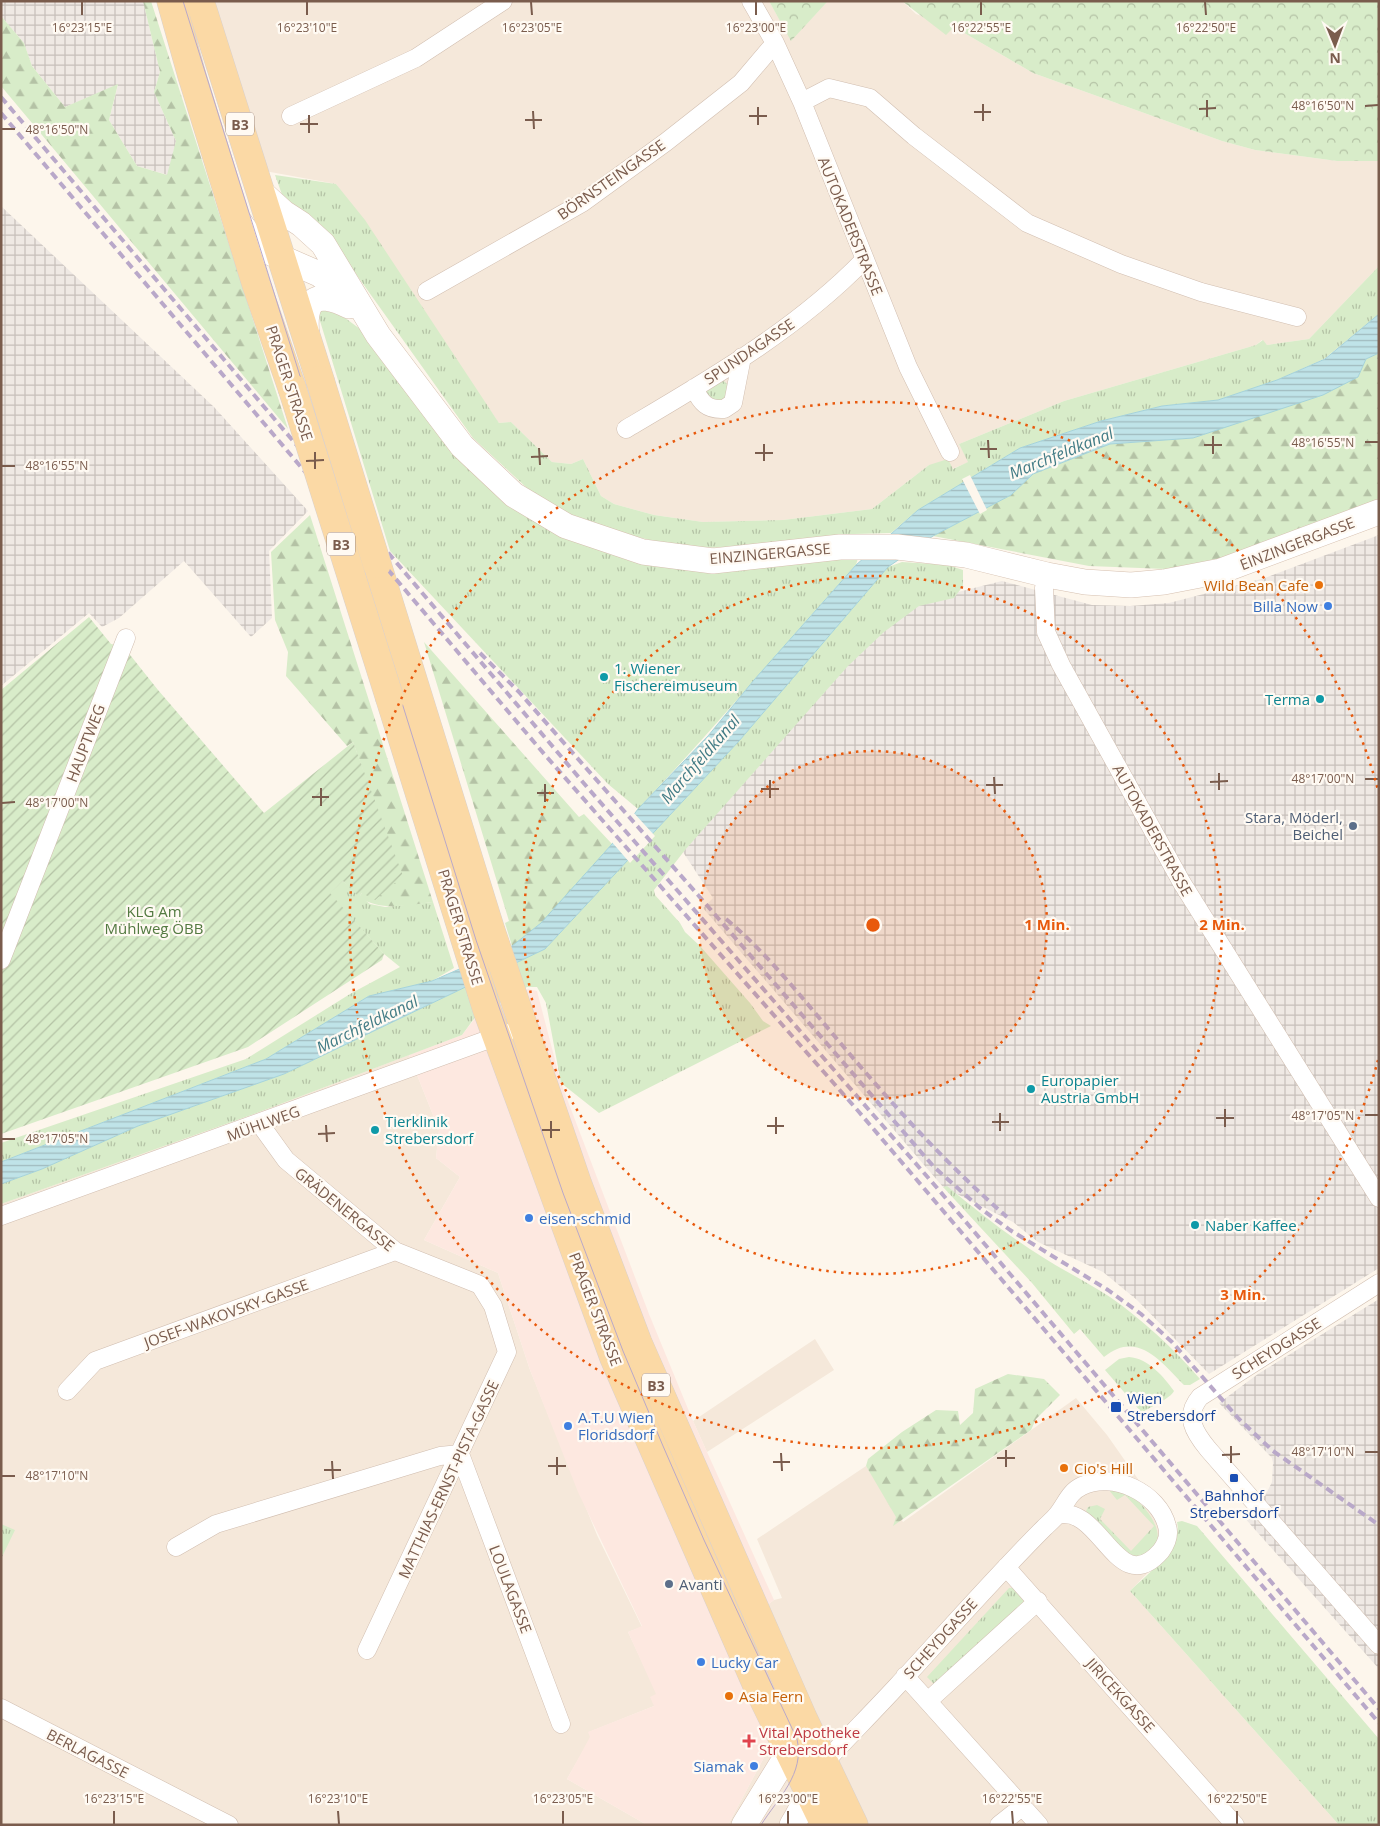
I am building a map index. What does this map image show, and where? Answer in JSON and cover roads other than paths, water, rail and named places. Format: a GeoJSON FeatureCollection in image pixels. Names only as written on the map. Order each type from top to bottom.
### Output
{"type":"FeatureCollection","features":[{"type":"Feature","properties":{"kind":"main road","name":"PRAGER STRASSE"},"geometry":{"type":"LineString","coordinates":[[171,1],[256,284],[292,388],[487,1010],[614,1358],[758,1688],[825,1825]]}},
{"type":"Feature","properties":{"kind":"main road","name":"PRAGER STRASSE"},"geometry":{"type":"LineString","coordinates":[[200,1],[262,193],[275,252],[308,342],[491,931],[578,1185],[638,1343],[824,1763],[854,1825]]}},
{"type":"Feature","properties":{"kind":"main road","name":"EINZINGERGASSE"},"geometry":{"type":"LineString","coordinates":[[262,193],[316,238],[336,265],[378,335],[462,446],[514,495],[566,526],[643,552],[713,561],[840,547],[897,546],[950,554],[993,572],[1046,581],[1131,585],[1174,580],[1221,571],[1379,512]]}},
{"type":"Feature","properties":{"kind":"main road","name":"EINZINGERGASSE"},"geometry":{"type":"LineString","coordinates":[[235,214],[249,238],[257,247],[275,252],[319,274],[333,285],[349,306],[378,335]]}},
{"type":"Feature","properties":{"kind":"main road","name":"EINZINGERGASSE"},"geometry":{"type":"LineString","coordinates":[[275,252],[292,245],[304,247],[336,265]]}},
{"type":"Feature","properties":{"kind":"main road"},"geometry":{"type":"LineString","coordinates":[[256,284],[260,268],[275,252]]}},
{"type":"Feature","properties":{"kind":"main road","name":"EINZINGERGASSE"},"geometry":{"type":"LineString","coordinates":[[308,342],[305,320],[314,300],[322,296],[332,298],[349,306]]}},
{"type":"Feature","properties":{"kind":"main road","name":"EINZINGERGASSE"},"geometry":{"type":"LineString","coordinates":[[1046,581],[1091,598],[1118,600],[1170,597],[1239,579],[1379,525]]}},
{"type":"Feature","properties":{"kind":"main road"},"geometry":{"type":"LineString","coordinates":[[744,1825],[781,1765],[792,1758],[824,1763],[815,1778],[810,1794],[792,1825]]}},
{"type":"Feature","properties":{"kind":"street"},"geometry":{"type":"LineString","coordinates":[[291,116],[416,58],[503,1]]}},
{"type":"Feature","properties":{"kind":"street","name":"AUTOKADERSTRASSE"},"geometry":{"type":"LineString","coordinates":[[751,1],[775,43],[802,102],[864,260],[914,380],[950,452]]}},
{"type":"Feature","properties":{"kind":"street","name":"BÖRNSTEINGASSE"},"geometry":{"type":"LineString","coordinates":[[428,290],[582,202],[666,142],[741,83],[775,43]]}},
{"type":"Feature","properties":{"kind":"street"},"geometry":{"type":"LineString","coordinates":[[802,102],[828,88],[870,98],[914,136],[1027,223],[1130,267],[1200,292],[1297,317]]}},
{"type":"Feature","properties":{"kind":"street","name":"SPUNDAGASSE"},"geometry":{"type":"LineString","coordinates":[[626,429],[694,388],[783,329],[836,288],[864,260]]}},
{"type":"Feature","properties":{"kind":"street"},"geometry":{"type":"LineString","coordinates":[[694,388],[699,400],[707,407],[724,410],[733,403],[742,356]]}},
{"type":"Feature","properties":{"kind":"street","name":"AUTOKADERSTRASSE"},"geometry":{"type":"LineString","coordinates":[[1046,581],[1046,632],[1060,665],[1182,883],[1379,1198]]}},
{"type":"Feature","properties":{"kind":"street","name":"HAUPTWEG"},"geometry":{"type":"LineString","coordinates":[[1,960],[126,638]]}},
{"type":"Feature","properties":{"kind":"street","name":"MÜHLWEG"},"geometry":{"type":"LineString","coordinates":[[1,1216],[260,1124],[523,1026]]}},
{"type":"Feature","properties":{"kind":"street","name":"GRÄDENERGASSE"},"geometry":{"type":"LineString","coordinates":[[260,1124],[286,1160],[395,1251],[452,1272],[480,1285],[493,1306]]}},
{"type":"Feature","properties":{"kind":"street","name":"JOSEF-WAKOVSKY-GASSE"},"geometry":{"type":"LineString","coordinates":[[67,1391],[96,1361],[395,1251]]}},
{"type":"Feature","properties":{"kind":"street","name":"SCHEYDGASSE"},"geometry":{"type":"LineString","coordinates":[[1379,1283],[1200,1397],[1194,1404],[1191,1422],[1198,1437],[1208,1449],[1379,1645]]}},
{"type":"Feature","properties":{"kind":"street","name":"MATTHIAS-ERNST-PISTA-GASSE"},"geometry":{"type":"LineString","coordinates":[[367,1650],[507,1352],[493,1306]]}},
{"type":"Feature","properties":{"kind":"street"},"geometry":{"type":"LineString","coordinates":[[176,1547],[216,1524],[440,1456],[460,1454]]}},
{"type":"Feature","properties":{"kind":"street","name":"LOULAGASSE"},"geometry":{"type":"LineString","coordinates":[[460,1454],[561,1724]]}},
{"type":"Feature","properties":{"kind":"street","name":"SCHEYDGASSE"},"geometry":{"type":"LineString","coordinates":[[824,1763],[1006,1567],[1057,1515],[1072,1493],[1081,1487],[1099,1482],[1119,1482],[1140,1492],[1156,1507],[1166,1521],[1168,1536],[1164,1546],[1154,1557],[1144,1564],[1132,1564],[1118,1557],[1080,1516],[1068,1513],[1057,1515]]}},
{"type":"Feature","properties":{"kind":"street","name":"JIRICEKGASSE"},"geometry":{"type":"LineString","coordinates":[[1006,1567],[1235,1825]]}},
{"type":"Feature","properties":{"kind":"street"},"geometry":{"type":"LineString","coordinates":[[928,1701],[1038,1602]]}},
{"type":"Feature","properties":{"kind":"street"},"geometry":{"type":"LineString","coordinates":[[905,1676],[1039,1825]]}},
{"type":"Feature","properties":{"kind":"street","name":"BERLAGASSE"},"geometry":{"type":"LineString","coordinates":[[1,1708],[229,1825]]}},
{"type":"Feature","properties":{"kind":"street"},"geometry":{"type":"LineString","coordinates":[[999,1825],[1023,1806]]}},
{"type":"Feature","properties":{"kind":"water","name":"Marchfeldkanal"},"geometry":{"type":"Polygon","coordinates":[[[1379,314],[1379,353],[1366,359],[1358,377],[1323,395],[1193,438],[1110,444],[1033,474],[1011,495],[933,536],[888,567],[739,741],[545,949],[284,1074],[138,1126],[42,1169],[1,1184],[1,1162],[266,1059],[369,996],[432,981],[512,946],[541,923],[612,844],[638,809],[708,736],[754,680],[856,565],[918,510],[1020,448],[1101,421],[1162,406],[1218,400],[1277,380],[1325,359],[1379,314]]]}},
{"type":"Feature","properties":{"kind":"tram line"},"geometry":{"type":"LineString","coordinates":[[183,1],[476,940],[563,1193],[623,1351],[663,1446],[704,1540],[797,1739],[798,1752],[794,1774],[761,1825]]}},
{"type":"Feature","properties":{"kind":"railway"},"geometry":{"type":"LineString","coordinates":[[1,97],[587,787],[938,1189],[1379,1709]]}},
{"type":"Feature","properties":{"kind":"railway"},"geometry":{"type":"LineString","coordinates":[[1,113],[545,755],[859,1112],[1379,1723]]}},
{"type":"Feature","properties":{"kind":"railway"},"geometry":{"type":"LineString","coordinates":[[480,653],[519,692],[934,1167],[980,1208],[1010,1230],[1108,1290],[1141,1314],[1172,1342],[1239,1419],[1273,1451],[1379,1525]]}},
{"type":"Feature","properties":{"kind":"railway"},"geometry":{"type":"LineString","coordinates":[[726,919],[756,947],[798,992],[877,1086],[919,1131],[1007,1217]]}},
{"type":"Feature","properties":{"kind":"place","name":"Wild Bean Cafe"},"geometry":{"type":"Point","coordinates":[1319,585]}},
{"type":"Feature","properties":{"kind":"place","name":"Billa Now"},"geometry":{"type":"Point","coordinates":[1328,606]}},
{"type":"Feature","properties":{"kind":"place","name":"1. Wiener Fischereimuseum"},"geometry":{"type":"Point","coordinates":[604,677]}},
{"type":"Feature","properties":{"kind":"place","name":"Terma"},"geometry":{"type":"Point","coordinates":[1320,699]}},
{"type":"Feature","properties":{"kind":"place","name":"Stara, Möderl, Beichel"},"geometry":{"type":"Point","coordinates":[1353,826]}},
{"type":"Feature","properties":{"kind":"place","name":"Europapier Austria GmbH"},"geometry":{"type":"Point","coordinates":[1031,1089]}},
{"type":"Feature","properties":{"kind":"place","name":"Tierklinik Strebersdorf"},"geometry":{"type":"Point","coordinates":[375,1130]}},
{"type":"Feature","properties":{"kind":"place","name":"eisen-schmid"},"geometry":{"type":"Point","coordinates":[529,1218]}},
{"type":"Feature","properties":{"kind":"place","name":"Naber Kaffee"},"geometry":{"type":"Point","coordinates":[1195,1225]}},
{"type":"Feature","properties":{"kind":"place","name":"Wien Strebersdorf"},"geometry":{"type":"Point","coordinates":[1116,1407]}},
{"type":"Feature","properties":{"kind":"place","name":"A.T.U Wien Floridsdorf"},"geometry":{"type":"Point","coordinates":[568,1426]}},
{"type":"Feature","properties":{"kind":"place","name":"Cio's Hill"},"geometry":{"type":"Point","coordinates":[1064,1468]}},
{"type":"Feature","properties":{"kind":"place","name":"Bahnhof Strebersdorf"},"geometry":{"type":"Point","coordinates":[1234,1478]}},
{"type":"Feature","properties":{"kind":"place","name":"Avanti"},"geometry":{"type":"Point","coordinates":[669,1584]}},
{"type":"Feature","properties":{"kind":"place","name":"Lucky Car"},"geometry":{"type":"Point","coordinates":[701,1662]}},
{"type":"Feature","properties":{"kind":"place","name":"Asia Fern"},"geometry":{"type":"Point","coordinates":[729,1696]}},
{"type":"Feature","properties":{"kind":"place","name":"Vital Apotheke Strebersdorf"},"geometry":{"type":"Point","coordinates":[749,1741]}},
{"type":"Feature","properties":{"kind":"place","name":"Siamak"},"geometry":{"type":"Point","coordinates":[754,1766]}},
{"type":"Feature","properties":{"kind":"park label","name":"KLG Am Mühlweg ÖBB"},"geometry":{"type":"Point","coordinates":[154,920]}}]}
